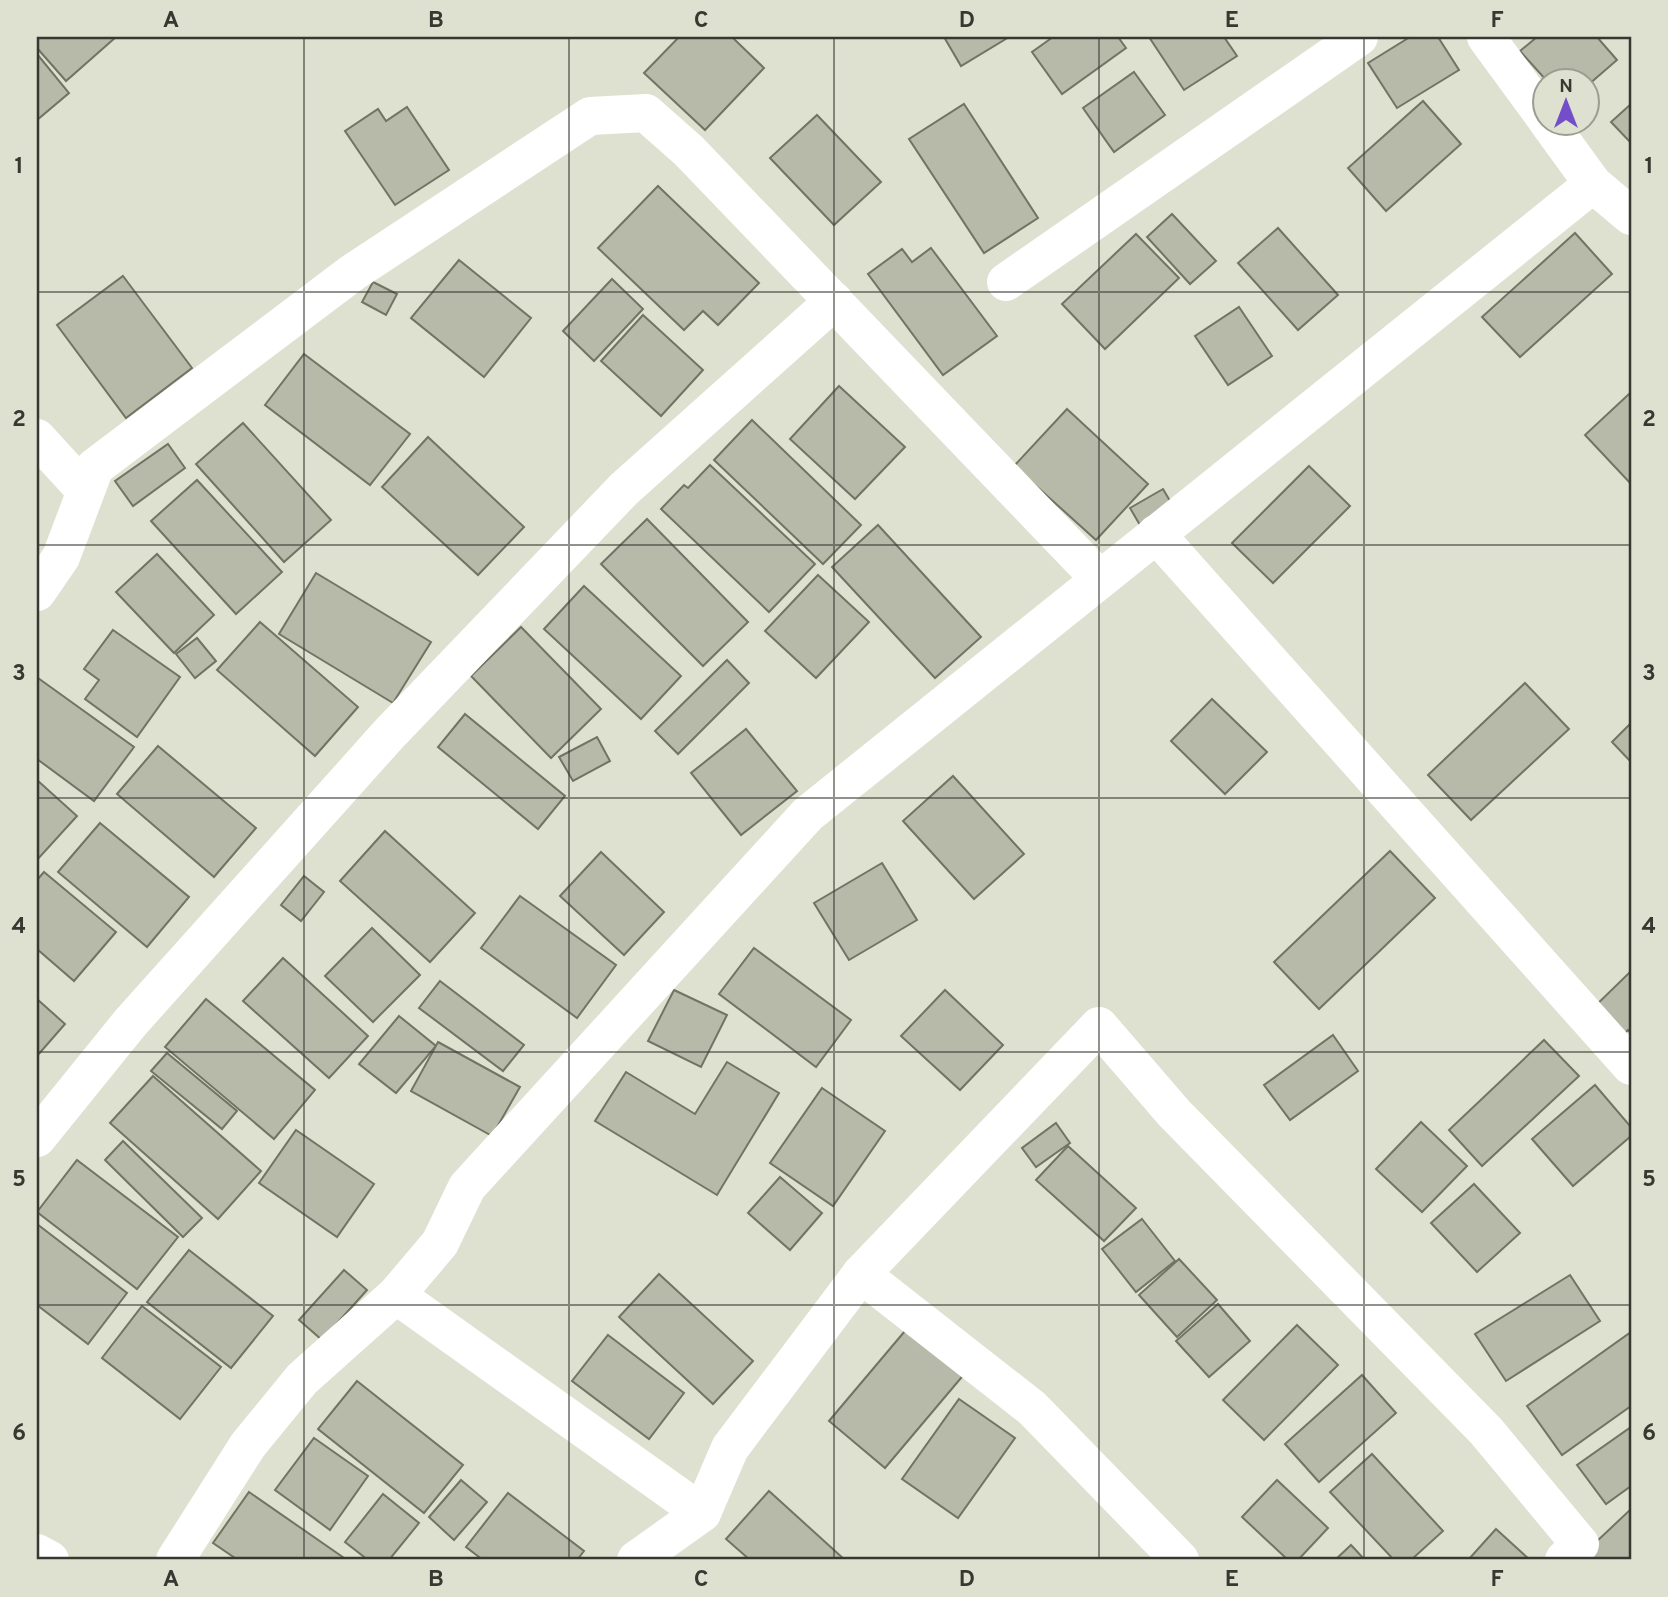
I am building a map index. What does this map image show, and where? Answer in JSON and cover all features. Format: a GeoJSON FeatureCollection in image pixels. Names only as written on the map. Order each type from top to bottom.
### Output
{"type":"FeatureCollection","features":[{"type":"Feature","properties":{"kind":"street"},"geometry":{"type":"LineString","coordinates":[[1006,282],[1359,37]]}},
{"type":"Feature","properties":{"kind":"street"},"geometry":{"type":"LineString","coordinates":[[1486,37],[1532,100]]}},
{"type":"Feature","properties":{"kind":"street"},"geometry":{"type":"LineString","coordinates":[[37,438],[80,485],[95,467],[352,273],[590,116],[646,113],[689,150],[1100,579]]}},
{"type":"Feature","properties":{"kind":"street"},"geometry":{"type":"LineString","coordinates":[[1558,136],[1593,184],[1631,216]]}},
{"type":"Feature","properties":{"kind":"street"},"geometry":{"type":"LineString","coordinates":[[176,1560],[248,1446],[295,1389],[396,1295],[440,1243],[467,1186],[808,814],[1593,184]]}},
{"type":"Feature","properties":{"kind":"street"},"geometry":{"type":"LineString","coordinates":[[37,1138],[130,1023],[398,724],[624,489],[834,301]]}},
{"type":"Feature","properties":{"kind":"street"},"geometry":{"type":"LineString","coordinates":[[37,592],[61,557],[95,467]]}},
{"type":"Feature","properties":{"kind":"street"},"geometry":{"type":"LineString","coordinates":[[1156,534],[1631,1066]]}},
{"type":"Feature","properties":{"kind":"street"},"geometry":{"type":"LineString","coordinates":[[636,1560],[702,1513],[730,1448],[861,1274],[1099,1026],[1174,1113],[1486,1431],[1580,1544],[1564,1560]]}},
{"type":"Feature","properties":{"kind":"street"},"geometry":{"type":"LineString","coordinates":[[861,1274],[1032,1408],[1180,1560]]}},
{"type":"Feature","properties":{"kind":"street"},"geometry":{"type":"LineString","coordinates":[[396,1295],[702,1513]]}},
{"type":"Feature","properties":{"kind":"street"},"geometry":{"type":"LineString","coordinates":[[37,1553],[50,1560]]}},
{"type":"Feature","properties":{"kind":"building"},"geometry":{"type":"Polygon","coordinates":[[[37,37],[116,37],[66,81],[37,48],[37,37]]]}},
{"type":"Feature","properties":{"kind":"building"},"geometry":{"type":"Polygon","coordinates":[[[679,37],[732,37],[764,68],[705,130],[644,73],[679,37]]]}},
{"type":"Feature","properties":{"kind":"building"},"geometry":{"type":"Polygon","coordinates":[[[944,37],[1009,37],[961,66],[944,37]]]}},
{"type":"Feature","properties":{"kind":"building"},"geometry":{"type":"Polygon","coordinates":[[[1053,37],[1118,37],[1126,48],[1062,94],[1032,52],[1053,37]]]}},
{"type":"Feature","properties":{"kind":"building"},"geometry":{"type":"Polygon","coordinates":[[[1149,37],[1224,37],[1237,56],[1184,90],[1149,37]]]}},
{"type":"Feature","properties":{"kind":"building"},"geometry":{"type":"Polygon","coordinates":[[[1410,37],[1438,37],[1459,70],[1397,108],[1368,63],[1410,37]]]}},
{"type":"Feature","properties":{"kind":"building"},"geometry":{"type":"Polygon","coordinates":[[[1537,37],[1597,37],[1617,60],[1602,73],[1602,66],[1533,66],[1520,51],[1537,37]]]}},
{"type":"Feature","properties":{"kind":"building"},"geometry":{"type":"Polygon","coordinates":[[[37,54],[69,93],[37,120],[37,54]]]}},
{"type":"Feature","properties":{"kind":"building"},"geometry":{"type":"Polygon","coordinates":[[[1134,72],[1165,115],[1114,152],[1083,108],[1134,72]]]}},
{"type":"Feature","properties":{"kind":"building"},"geometry":{"type":"Polygon","coordinates":[[[1423,101],[1461,144],[1386,211],[1348,168],[1423,101]]]}},
{"type":"Feature","properties":{"kind":"building"},"geometry":{"type":"Polygon","coordinates":[[[964,104],[1038,218],[984,253],[909,139],[964,104]]]}},
{"type":"Feature","properties":{"kind":"building"},"geometry":{"type":"Polygon","coordinates":[[[1631,104],[1631,143],[1611,122],[1631,104]]]}},
{"type":"Feature","properties":{"kind":"building"},"geometry":{"type":"Polygon","coordinates":[[[407,107],[449,170],[395,205],[345,131],[378,109],[386,121],[407,107]]]}},
{"type":"Feature","properties":{"kind":"building"},"geometry":{"type":"Polygon","coordinates":[[[817,115],[881,182],[834,225],[770,158],[817,115]]]}},
{"type":"Feature","properties":{"kind":"building"},"geometry":{"type":"Polygon","coordinates":[[[658,186],[759,283],[718,325],[703,311],[684,330],[598,248],[658,186]]]}},
{"type":"Feature","properties":{"kind":"building"},"geometry":{"type":"Polygon","coordinates":[[[1172,214],[1216,261],[1190,284],[1147,237],[1172,214]]]}},
{"type":"Feature","properties":{"kind":"building"},"geometry":{"type":"Polygon","coordinates":[[[1278,228],[1338,295],[1298,330],[1238,263],[1278,228]]]}},
{"type":"Feature","properties":{"kind":"building"},"geometry":{"type":"Polygon","coordinates":[[[1575,233],[1612,274],[1520,357],[1482,317],[1575,233]]]}},
{"type":"Feature","properties":{"kind":"building"},"geometry":{"type":"Polygon","coordinates":[[[1136,234],[1179,278],[1105,349],[1062,304],[1136,234]]]}},
{"type":"Feature","properties":{"kind":"building"},"geometry":{"type":"Polygon","coordinates":[[[931,248],[997,336],[943,375],[868,274],[902,249],[912,262],[931,248]]]}},
{"type":"Feature","properties":{"kind":"building"},"geometry":{"type":"Polygon","coordinates":[[[459,260],[531,318],[484,377],[411,318],[459,260]]]}},
{"type":"Feature","properties":{"kind":"building"},"geometry":{"type":"Polygon","coordinates":[[[123,276],[192,368],[126,418],[57,325],[123,276]]]}},
{"type":"Feature","properties":{"kind":"building"},"geometry":{"type":"Polygon","coordinates":[[[612,279],[643,309],[594,361],[563,331],[612,279]]]}},
{"type":"Feature","properties":{"kind":"building"},"geometry":{"type":"Polygon","coordinates":[[[373,282],[397,294],[386,315],[362,302],[373,282]]]}},
{"type":"Feature","properties":{"kind":"building"},"geometry":{"type":"Polygon","coordinates":[[[1239,307],[1272,356],[1228,385],[1195,336],[1239,307]]]}},
{"type":"Feature","properties":{"kind":"building"},"geometry":{"type":"Polygon","coordinates":[[[643,315],[703,370],[661,416],[601,361],[643,315]]]}},
{"type":"Feature","properties":{"kind":"building"},"geometry":{"type":"Polygon","coordinates":[[[304,354],[410,434],[370,485],[265,405],[304,354]]]}},
{"type":"Feature","properties":{"kind":"building"},"geometry":{"type":"Polygon","coordinates":[[[839,386],[905,447],[855,499],[790,439],[839,386]]]}},
{"type":"Feature","properties":{"kind":"building"},"geometry":{"type":"Polygon","coordinates":[[[1629,394],[1631,397],[1631,484],[1585,435],[1629,394]]]}},
{"type":"Feature","properties":{"kind":"building"},"geometry":{"type":"Polygon","coordinates":[[[1067,409],[1148,484],[1096,540],[1014,466],[1067,409]]]}},
{"type":"Feature","properties":{"kind":"building"},"geometry":{"type":"Polygon","coordinates":[[[752,420],[861,525],[823,564],[714,460],[752,420]]]}},
{"type":"Feature","properties":{"kind":"building"},"geometry":{"type":"Polygon","coordinates":[[[243,423],[331,520],[284,562],[196,464],[243,423]]]}},
{"type":"Feature","properties":{"kind":"building"},"geometry":{"type":"Polygon","coordinates":[[[428,437],[524,527],[478,575],[382,487],[428,437]]]}},
{"type":"Feature","properties":{"kind":"building"},"geometry":{"type":"Polygon","coordinates":[[[168,444],[185,468],[133,506],[115,481],[168,444]]]}},
{"type":"Feature","properties":{"kind":"building"},"geometry":{"type":"Polygon","coordinates":[[[710,465],[815,564],[769,612],[661,509],[684,485],[688,488],[710,465]]]}},
{"type":"Feature","properties":{"kind":"building"},"geometry":{"type":"Polygon","coordinates":[[[1309,466],[1350,506],[1273,583],[1232,543],[1309,466]]]}},
{"type":"Feature","properties":{"kind":"building"},"geometry":{"type":"Polygon","coordinates":[[[197,480],[282,572],[236,614],[151,521],[197,480]]]}},
{"type":"Feature","properties":{"kind":"building"},"geometry":{"type":"Polygon","coordinates":[[[1163,489],[1177,513],[1144,532],[1130,508],[1163,489]]]}},
{"type":"Feature","properties":{"kind":"building"},"geometry":{"type":"Polygon","coordinates":[[[647,519],[748,622],[703,666],[601,564],[647,519]]]}},
{"type":"Feature","properties":{"kind":"building"},"geometry":{"type":"Polygon","coordinates":[[[878,525],[981,637],[935,678],[832,567],[878,525]]]}},
{"type":"Feature","properties":{"kind":"building"},"geometry":{"type":"Polygon","coordinates":[[[157,554],[214,615],[174,653],[116,592],[157,554]]]}},
{"type":"Feature","properties":{"kind":"building"},"geometry":{"type":"Polygon","coordinates":[[[316,573],[431,642],[393,703],[279,634],[316,573]]]}},
{"type":"Feature","properties":{"kind":"building"},"geometry":{"type":"Polygon","coordinates":[[[818,575],[869,622],[816,678],[765,631],[818,575]]]}},
{"type":"Feature","properties":{"kind":"building"},"geometry":{"type":"Polygon","coordinates":[[[584,586],[681,676],[641,719],[544,629],[584,586]]]}},
{"type":"Feature","properties":{"kind":"building"},"geometry":{"type":"Polygon","coordinates":[[[260,622],[358,707],[315,756],[217,670],[260,622]]]}},
{"type":"Feature","properties":{"kind":"building"},"geometry":{"type":"Polygon","coordinates":[[[521,627],[601,709],[551,758],[471,676],[521,627]]]}},
{"type":"Feature","properties":{"kind":"building"},"geometry":{"type":"Polygon","coordinates":[[[113,630],[180,677],[137,737],[85,699],[99,680],[84,669],[113,630]]]}},
{"type":"Feature","properties":{"kind":"building"},"geometry":{"type":"Polygon","coordinates":[[[197,638],[216,661],[195,678],[176,654],[197,638]]]}},
{"type":"Feature","properties":{"kind":"building"},"geometry":{"type":"Polygon","coordinates":[[[727,660],[749,683],[678,754],[655,731],[727,660]]]}},
{"type":"Feature","properties":{"kind":"building"},"geometry":{"type":"Polygon","coordinates":[[[38,678],[134,747],[94,801],[37,759],[38,678]]]}},
{"type":"Feature","properties":{"kind":"building"},"geometry":{"type":"Polygon","coordinates":[[[1525,683],[1569,729],[1471,820],[1428,775],[1525,683]]]}},
{"type":"Feature","properties":{"kind":"building"},"geometry":{"type":"Polygon","coordinates":[[[1212,699],[1267,752],[1225,794],[1171,741],[1212,699]]]}},
{"type":"Feature","properties":{"kind":"building"},"geometry":{"type":"Polygon","coordinates":[[[465,714],[565,796],[538,829],[438,747],[465,714]]]}},
{"type":"Feature","properties":{"kind":"building"},"geometry":{"type":"Polygon","coordinates":[[[1631,723],[1631,762],[1612,742],[1631,723]]]}},
{"type":"Feature","properties":{"kind":"building"},"geometry":{"type":"Polygon","coordinates":[[[746,729],[797,791],[741,835],[691,773],[746,729]]]}},
{"type":"Feature","properties":{"kind":"building"},"geometry":{"type":"Polygon","coordinates":[[[597,737],[610,761],[573,781],[559,757],[597,737]]]}},
{"type":"Feature","properties":{"kind":"building"},"geometry":{"type":"Polygon","coordinates":[[[158,746],[256,828],[214,877],[117,794],[158,746]]]}},
{"type":"Feature","properties":{"kind":"building"},"geometry":{"type":"Polygon","coordinates":[[[953,776],[1024,854],[974,899],[903,821],[953,776]]]}},
{"type":"Feature","properties":{"kind":"building"},"geometry":{"type":"Polygon","coordinates":[[[37,780],[77,816],[37,860],[37,780]]]}},
{"type":"Feature","properties":{"kind":"building"},"geometry":{"type":"Polygon","coordinates":[[[100,823],[189,897],[147,947],[58,872],[100,823]]]}},
{"type":"Feature","properties":{"kind":"building"},"geometry":{"type":"Polygon","coordinates":[[[385,831],[475,913],[430,962],[340,881],[385,831]]]}},
{"type":"Feature","properties":{"kind":"building"},"geometry":{"type":"Polygon","coordinates":[[[1390,851],[1435,898],[1319,1009],[1274,962],[1390,851]]]}},
{"type":"Feature","properties":{"kind":"building"},"geometry":{"type":"Polygon","coordinates":[[[601,852],[664,912],[624,955],[560,896],[601,852]]]}},
{"type":"Feature","properties":{"kind":"building"},"geometry":{"type":"Polygon","coordinates":[[[882,863],[917,920],[849,960],[814,903],[882,863]]]}},
{"type":"Feature","properties":{"kind":"building"},"geometry":{"type":"Polygon","coordinates":[[[44,872],[116,932],[74,981],[37,949],[37,880],[44,872]]]}},
{"type":"Feature","properties":{"kind":"building"},"geometry":{"type":"Polygon","coordinates":[[[304,876],[324,892],[301,921],[281,905],[304,876]]]}},
{"type":"Feature","properties":{"kind":"building"},"geometry":{"type":"Polygon","coordinates":[[[520,896],[616,965],[577,1018],[481,948],[520,896]]]}},
{"type":"Feature","properties":{"kind":"building"},"geometry":{"type":"Polygon","coordinates":[[[372,928],[420,975],[373,1022],[325,976],[372,928]]]}},
{"type":"Feature","properties":{"kind":"building"},"geometry":{"type":"Polygon","coordinates":[[[754,948],[851,1020],[816,1067],[719,994],[754,948]]]}},
{"type":"Feature","properties":{"kind":"building"},"geometry":{"type":"Polygon","coordinates":[[[283,958],[368,1036],[329,1078],[243,1001],[283,958]]]}},
{"type":"Feature","properties":{"kind":"building"},"geometry":{"type":"Polygon","coordinates":[[[1631,971],[1631,1033],[1628,1030],[1616,1042],[1588,1013],[1631,971]]]}},
{"type":"Feature","properties":{"kind":"building"},"geometry":{"type":"Polygon","coordinates":[[[440,981],[524,1045],[503,1071],[419,1008],[440,981]]]}},
{"type":"Feature","properties":{"kind":"building"},"geometry":{"type":"Polygon","coordinates":[[[674,990],[727,1015],[701,1067],[648,1041],[674,990]]]}},
{"type":"Feature","properties":{"kind":"building"},"geometry":{"type":"Polygon","coordinates":[[[945,990],[1003,1045],[960,1090],[901,1036],[945,990]]]}},
{"type":"Feature","properties":{"kind":"building"},"geometry":{"type":"Polygon","coordinates":[[[37,999],[65,1024],[37,1056],[37,999]]]}},
{"type":"Feature","properties":{"kind":"building"},"geometry":{"type":"Polygon","coordinates":[[[206,999],[315,1090],[274,1139],[165,1047],[206,999]]]}},
{"type":"Feature","properties":{"kind":"building"},"geometry":{"type":"Polygon","coordinates":[[[399,1016],[436,1046],[396,1093],[359,1064],[399,1016]]]}},
{"type":"Feature","properties":{"kind":"building"},"geometry":{"type":"Polygon","coordinates":[[[1333,1035],[1358,1071],[1290,1120],[1264,1085],[1333,1035]]]}},
{"type":"Feature","properties":{"kind":"building"},"geometry":{"type":"Polygon","coordinates":[[[1544,1040],[1579,1076],[1482,1166],[1449,1130],[1544,1040]]]}},
{"type":"Feature","properties":{"kind":"building"},"geometry":{"type":"Polygon","coordinates":[[[438,1042],[520,1087],[492,1136],[411,1091],[438,1042]]]}},
{"type":"Feature","properties":{"kind":"building"},"geometry":{"type":"Polygon","coordinates":[[[167,1053],[237,1111],[222,1129],[151,1071],[167,1053]]]}},
{"type":"Feature","properties":{"kind":"building"},"geometry":{"type":"Polygon","coordinates":[[[727,1062],[779,1093],[717,1195],[595,1121],[626,1072],[695,1114],[727,1062]]]}},
{"type":"Feature","properties":{"kind":"building"},"geometry":{"type":"Polygon","coordinates":[[[153,1076],[261,1171],[218,1219],[110,1123],[153,1076]]]}},
{"type":"Feature","properties":{"kind":"building"},"geometry":{"type":"Polygon","coordinates":[[[1595,1085],[1631,1127],[1631,1136],[1573,1186],[1532,1139],[1595,1085]]]}},
{"type":"Feature","properties":{"kind":"building"},"geometry":{"type":"Polygon","coordinates":[[[822,1088],[885,1131],[833,1206],[770,1163],[822,1088]]]}},
{"type":"Feature","properties":{"kind":"building"},"geometry":{"type":"Polygon","coordinates":[[[1421,1122],[1467,1166],[1422,1212],[1376,1169],[1421,1122]]]}},
{"type":"Feature","properties":{"kind":"building"},"geometry":{"type":"Polygon","coordinates":[[[1056,1123],[1070,1143],[1036,1167],[1022,1148],[1056,1123]]]}},
{"type":"Feature","properties":{"kind":"building"},"geometry":{"type":"Polygon","coordinates":[[[296,1130],[374,1184],[337,1237],[259,1183],[296,1130]]]}},
{"type":"Feature","properties":{"kind":"building"},"geometry":{"type":"Polygon","coordinates":[[[123,1141],[202,1218],[183,1237],[105,1160],[123,1141]]]}},
{"type":"Feature","properties":{"kind":"building"},"geometry":{"type":"Polygon","coordinates":[[[1068,1146],[1136,1208],[1104,1241],[1036,1180],[1068,1146]]]}},
{"type":"Feature","properties":{"kind":"building"},"geometry":{"type":"Polygon","coordinates":[[[77,1160],[178,1237],[137,1289],[37,1212],[77,1160]]]}},
{"type":"Feature","properties":{"kind":"building"},"geometry":{"type":"Polygon","coordinates":[[[780,1177],[822,1213],[790,1250],[748,1213],[780,1177]]]}},
{"type":"Feature","properties":{"kind":"building"},"geometry":{"type":"Polygon","coordinates":[[[1474,1184],[1520,1233],[1477,1272],[1431,1223],[1474,1184]]]}},
{"type":"Feature","properties":{"kind":"building"},"geometry":{"type":"Polygon","coordinates":[[[1142,1219],[1175,1261],[1136,1292],[1102,1249],[1142,1219]]]}},
{"type":"Feature","properties":{"kind":"building"},"geometry":{"type":"Polygon","coordinates":[[[37,1224],[127,1293],[88,1344],[37,1305],[37,1224]]]}},
{"type":"Feature","properties":{"kind":"building"},"geometry":{"type":"Polygon","coordinates":[[[189,1250],[273,1316],[231,1368],[147,1302],[189,1250]]]}},
{"type":"Feature","properties":{"kind":"building"},"geometry":{"type":"Polygon","coordinates":[[[1179,1259],[1217,1300],[1177,1337],[1139,1295],[1179,1259]]]}},
{"type":"Feature","properties":{"kind":"building"},"geometry":{"type":"Polygon","coordinates":[[[344,1270],[367,1290],[322,1340],[299,1320],[344,1270]]]}},
{"type":"Feature","properties":{"kind":"building"},"geometry":{"type":"Polygon","coordinates":[[[659,1274],[753,1361],[713,1404],[619,1317],[659,1274]]]}},
{"type":"Feature","properties":{"kind":"building"},"geometry":{"type":"Polygon","coordinates":[[[1570,1275],[1600,1321],[1506,1381],[1475,1334],[1570,1275]]]}},
{"type":"Feature","properties":{"kind":"building"},"geometry":{"type":"Polygon","coordinates":[[[1218,1304],[1250,1341],[1209,1377],[1176,1341],[1218,1304]]]}},
{"type":"Feature","properties":{"kind":"building"},"geometry":{"type":"Polygon","coordinates":[[[142,1306],[221,1367],[180,1419],[102,1358],[142,1306]]]}},
{"type":"Feature","properties":{"kind":"building"},"geometry":{"type":"Polygon","coordinates":[[[910,1325],[966,1372],[885,1468],[829,1421],[910,1325]]]}},
{"type":"Feature","properties":{"kind":"building"},"geometry":{"type":"Polygon","coordinates":[[[1297,1325],[1338,1365],[1264,1440],[1223,1400],[1297,1325]]]}},
{"type":"Feature","properties":{"kind":"building"},"geometry":{"type":"Polygon","coordinates":[[[1631,1332],[1631,1406],[1562,1455],[1527,1406],[1631,1332]]]}},
{"type":"Feature","properties":{"kind":"building"},"geometry":{"type":"Polygon","coordinates":[[[608,1335],[684,1393],[649,1439],[572,1381],[608,1335]]]}},
{"type":"Feature","properties":{"kind":"building"},"geometry":{"type":"Polygon","coordinates":[[[1362,1375],[1396,1413],[1319,1482],[1285,1444],[1362,1375]]]}},
{"type":"Feature","properties":{"kind":"building"},"geometry":{"type":"Polygon","coordinates":[[[357,1381],[463,1465],[424,1513],[318,1429],[357,1381]]]}},
{"type":"Feature","properties":{"kind":"building"},"geometry":{"type":"Polygon","coordinates":[[[959,1399],[1015,1438],[958,1518],[902,1479],[959,1399]]]}},
{"type":"Feature","properties":{"kind":"building"},"geometry":{"type":"Polygon","coordinates":[[[1631,1427],[1631,1486],[1606,1504],[1577,1465],[1631,1427]]]}},
{"type":"Feature","properties":{"kind":"building"},"geometry":{"type":"Polygon","coordinates":[[[314,1438],[368,1476],[330,1530],[275,1490],[314,1438]]]}},
{"type":"Feature","properties":{"kind":"building"},"geometry":{"type":"Polygon","coordinates":[[[1372,1454],[1443,1531],[1411,1560],[1394,1560],[1330,1492],[1372,1454]]]}},
{"type":"Feature","properties":{"kind":"building"},"geometry":{"type":"Polygon","coordinates":[[[461,1480],[487,1502],[454,1540],[429,1517],[461,1480]]]}},
{"type":"Feature","properties":{"kind":"building"},"geometry":{"type":"Polygon","coordinates":[[[1277,1480],[1328,1528],[1298,1560],[1288,1560],[1242,1517],[1277,1480]]]}},
{"type":"Feature","properties":{"kind":"building"},"geometry":{"type":"Polygon","coordinates":[[[769,1491],[845,1560],[750,1560],[726,1539],[769,1491]]]}},
{"type":"Feature","properties":{"kind":"building"},"geometry":{"type":"Polygon","coordinates":[[[249,1492],[347,1560],[238,1560],[213,1543],[249,1492]]]}},
{"type":"Feature","properties":{"kind":"building"},"geometry":{"type":"Polygon","coordinates":[[[508,1493],[584,1551],[577,1560],[483,1560],[466,1547],[508,1493]]]}},
{"type":"Feature","properties":{"kind":"building"},"geometry":{"type":"Polygon","coordinates":[[[383,1494],[419,1523],[389,1560],[368,1560],[345,1542],[383,1494]]]}},
{"type":"Feature","properties":{"kind":"building"},"geometry":{"type":"Polygon","coordinates":[[[1631,1509],[1631,1560],[1577,1560],[1631,1509]]]}},
{"type":"Feature","properties":{"kind":"building"},"geometry":{"type":"Polygon","coordinates":[[[1496,1529],[1530,1560],[1468,1560],[1496,1529]]]}},
{"type":"Feature","properties":{"kind":"building"},"geometry":{"type":"Polygon","coordinates":[[[1351,1545],[1365,1560],[1335,1560],[1351,1545]]]}}]}
